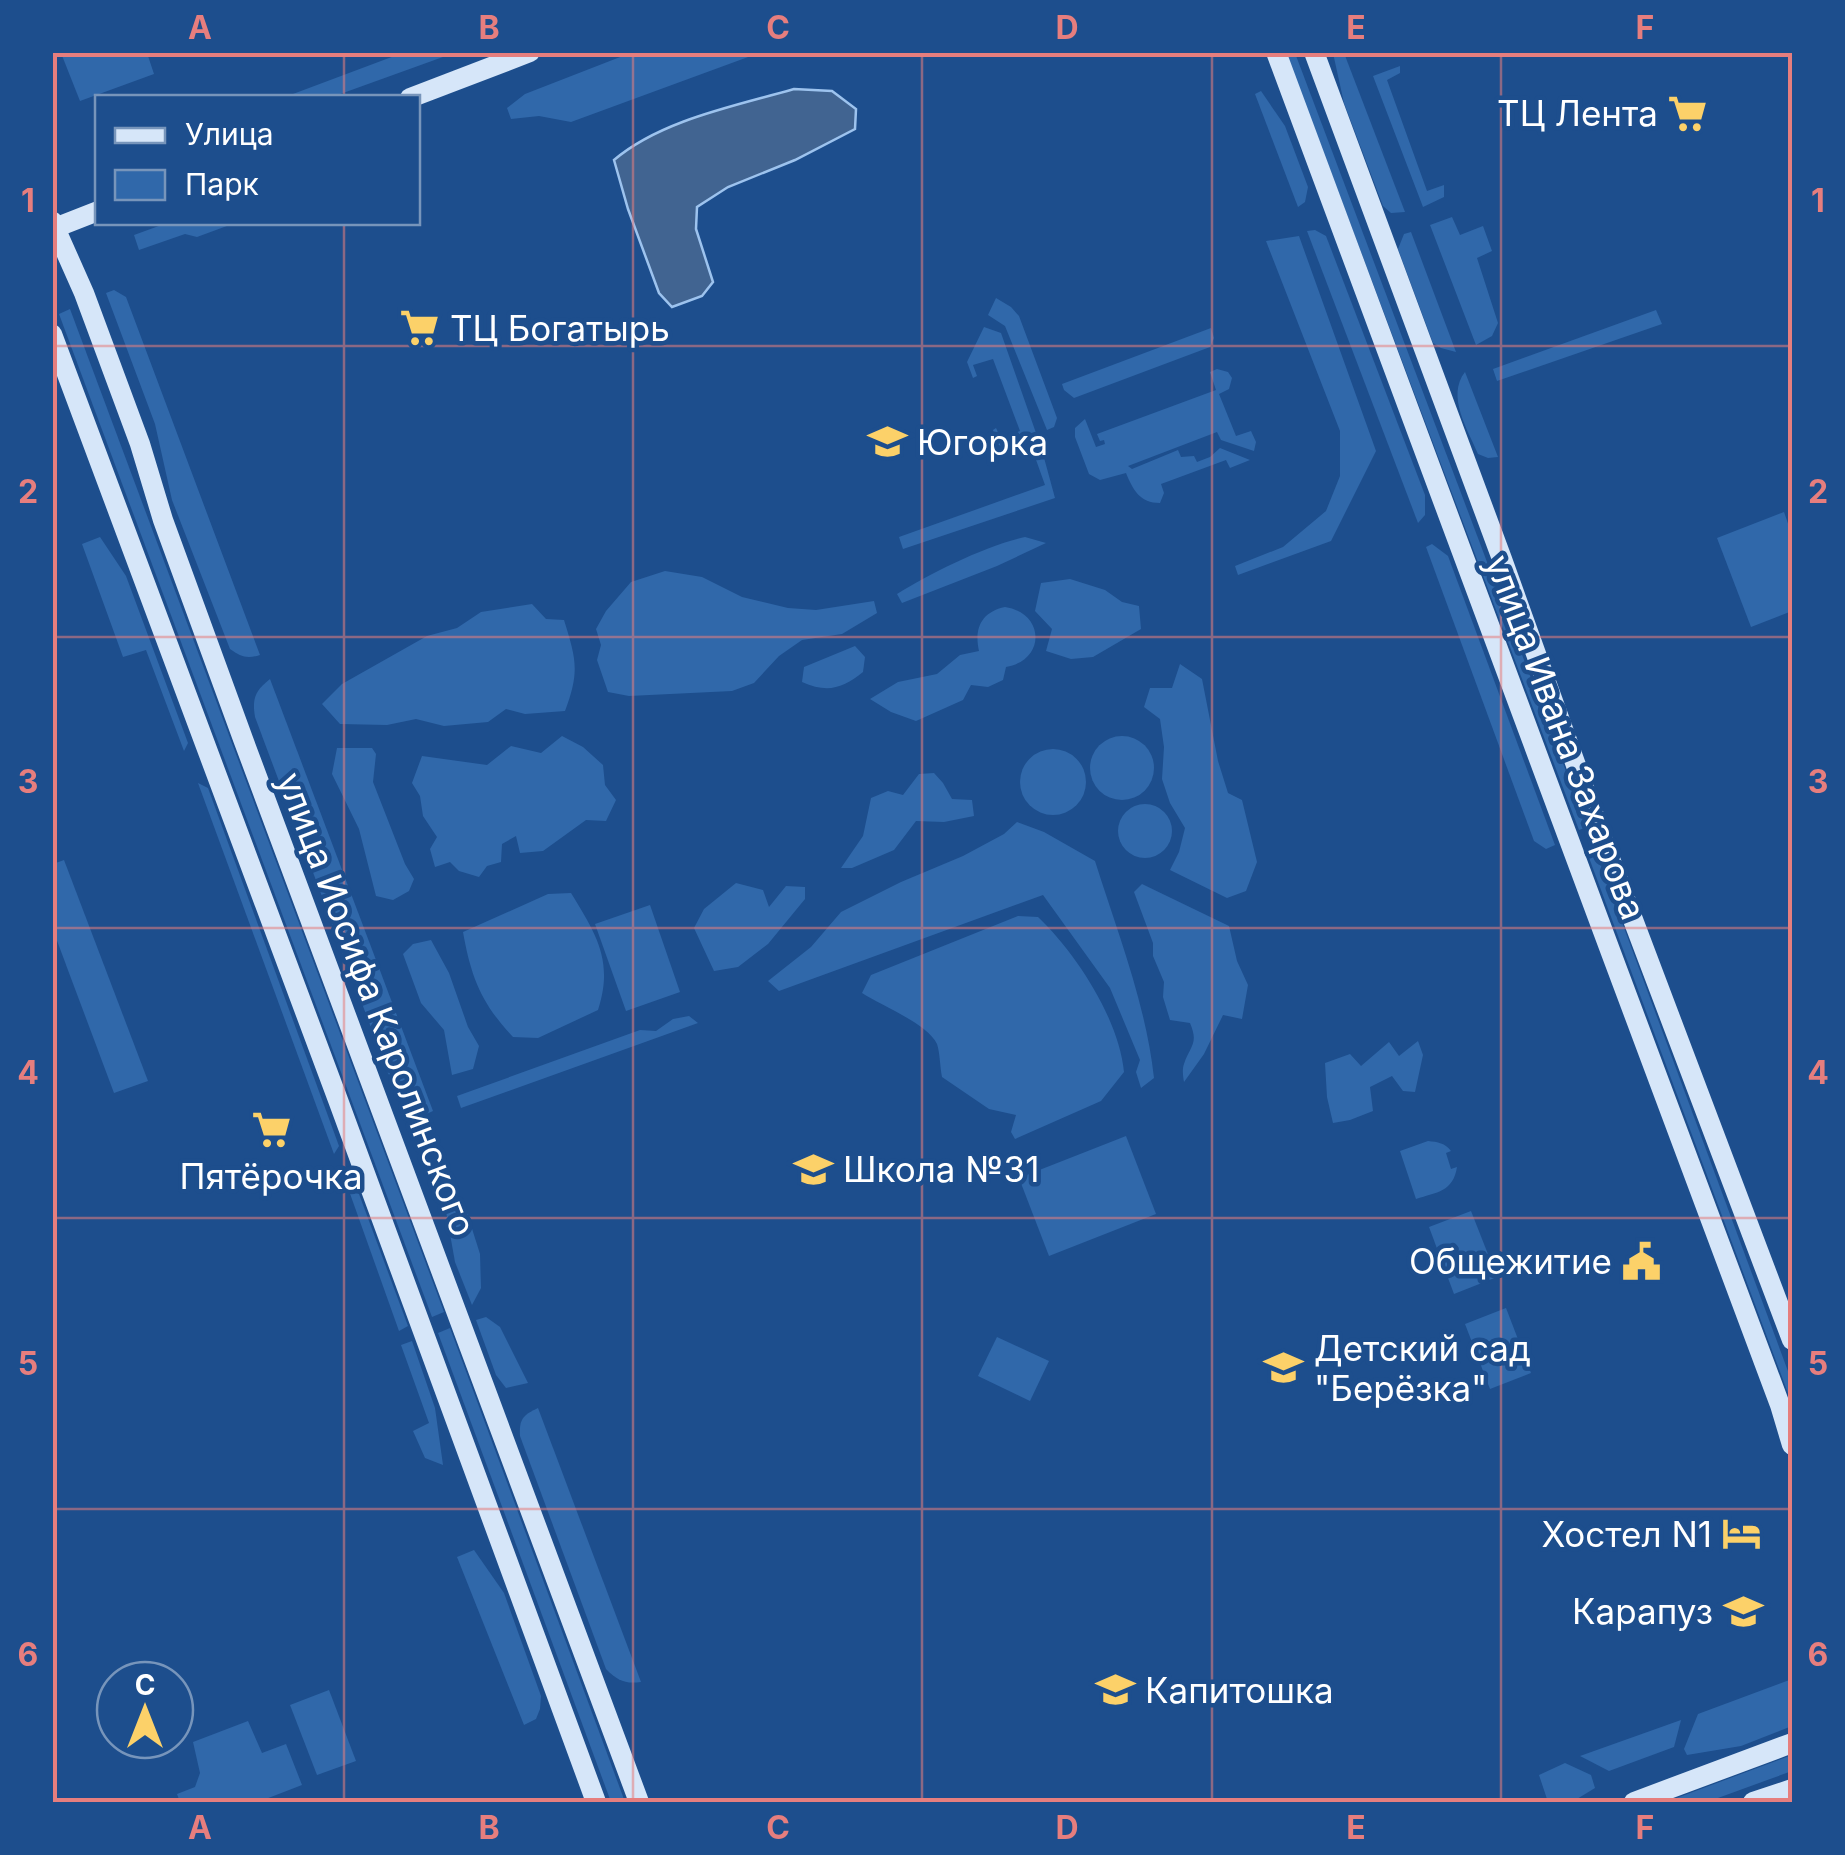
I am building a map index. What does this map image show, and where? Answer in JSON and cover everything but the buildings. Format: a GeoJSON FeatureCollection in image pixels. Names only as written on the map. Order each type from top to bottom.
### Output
{"type":"FeatureCollection","features":[{"type":"Feature","properties":{"kind":"main road"},"geometry":{"type":"LineString","coordinates":[[418,95],[530,52]]}},
{"type":"Feature","properties":{"kind":"main road","name":"улица Ивана Захарова"},"geometry":{"type":"LineString","coordinates":[[1276,52],[1792,1445]]}},
{"type":"Feature","properties":{"kind":"main road","name":"улица Ивана Захарова"},"geometry":{"type":"LineString","coordinates":[[1314,52],[1792,1340]]}},
{"type":"Feature","properties":{"kind":"main road"},"geometry":{"type":"LineString","coordinates":[[54,226],[95,212]]}},
{"type":"Feature","properties":{"kind":"main road","name":"улица Иосифа Каролинского"},"geometry":{"type":"LineString","coordinates":[[54,226],[84,293],[243,739],[639,1802]]}},
{"type":"Feature","properties":{"kind":"main road","name":"улица Иосифа Каролинского"},"geometry":{"type":"LineString","coordinates":[[52,334],[596,1802]]}},
{"type":"Feature","properties":{"kind":"main road"},"geometry":{"type":"LineString","coordinates":[[1634,1802],[1792,1743]]}},
{"type":"Feature","properties":{"kind":"main road"},"geometry":{"type":"LineString","coordinates":[[1753,1802],[1792,1789]]}},
{"type":"Feature","properties":{"kind":"green space"},"geometry":{"type":"Polygon","coordinates":[[[405,52],[454,53],[338,95],[290,95],[405,52]]]}},
{"type":"Feature","properties":{"kind":"green space"},"geometry":{"type":"Polygon","coordinates":[[[633,52],[759,53],[571,122],[539,116],[511,119],[507,108],[525,94],[633,52]]]}},
{"type":"Feature","properties":{"kind":"green space"},"geometry":{"type":"Polygon","coordinates":[[[61,53],[147,53],[154,74],[80,101],[61,53]]]}},
{"type":"Feature","properties":{"kind":"green space"},"geometry":{"type":"Polygon","coordinates":[[[1286,53],[1295,53],[1587,827],[1579,830],[1286,53]]]}},
{"type":"Feature","properties":{"kind":"green space"},"geometry":{"type":"Polygon","coordinates":[[[1333,53],[1344,53],[1405,212],[1391,213],[1383,206],[1344,103],[1333,53]]]}},
{"type":"Feature","properties":{"kind":"green space"},"geometry":{"type":"Polygon","coordinates":[[[1400,66],[1400,73],[1387,80],[1427,191],[1444,185],[1444,197],[1423,207],[1373,76],[1400,66]]]}},
{"type":"Feature","properties":{"kind":"green space"},"geometry":{"type":"Polygon","coordinates":[[[1261,91],[1285,126],[1308,187],[1305,202],[1298,207],[1255,94],[1261,91]]]}},
{"type":"Feature","properties":{"kind":"green space"},"geometry":{"type":"Polygon","coordinates":[[[1452,217],[1460,235],[1483,226],[1492,251],[1477,258],[1498,323],[1492,336],[1476,345],[1430,225],[1452,217]]]}},
{"type":"Feature","properties":{"kind":"green space"},"geometry":{"type":"Polygon","coordinates":[[[162,225],[230,225],[197,237],[185,234],[139,250],[134,235],[162,225]]]}},
{"type":"Feature","properties":{"kind":"green space"},"geometry":{"type":"Polygon","coordinates":[[[1315,230],[1326,236],[1425,495],[1425,515],[1418,523],[1307,231],[1315,230]]]}},
{"type":"Feature","properties":{"kind":"green space"},"geometry":{"type":"Polygon","coordinates":[[[1411,232],[1456,352],[1433,343],[1398,249],[1404,234],[1411,232]]]}},
{"type":"Feature","properties":{"kind":"green space"},"geometry":{"type":"Polygon","coordinates":[[[1299,236],[1376,451],[1331,541],[1238,575],[1235,566],[1283,547],[1326,511],[1340,476],[1340,431],[1266,241],[1299,236]]]}},
{"type":"Feature","properties":{"kind":"green space"},"geometry":{"type":"Polygon","coordinates":[[[114,290],[126,297],[260,655],[244,656],[230,649],[172,500],[155,424],[106,293],[114,290]]]}},
{"type":"Feature","properties":{"kind":"green space"},"geometry":{"type":"Polygon","coordinates":[[[996,298],[1019,316],[1057,418],[1054,427],[1047,430],[1005,326],[988,315],[996,298]]]}},
{"type":"Feature","properties":{"kind":"green space"},"geometry":{"type":"Polygon","coordinates":[[[70,309],[444,1312],[432,1317],[59,314],[70,309]]]}},
{"type":"Feature","properties":{"kind":"green space"},"geometry":{"type":"Polygon","coordinates":[[[1656,310],[1662,324],[1497,381],[1493,369],[1656,310]]]}},
{"type":"Feature","properties":{"kind":"green space"},"geometry":{"type":"Polygon","coordinates":[[[984,327],[1001,333],[1036,433],[1001,446],[993,430],[996,428],[1001,438],[1020,431],[993,359],[973,365],[977,376],[973,378],[967,362],[984,327]]]}},
{"type":"Feature","properties":{"kind":"green space"},"geometry":{"type":"Polygon","coordinates":[[[1211,328],[1214,338],[1210,347],[1074,398],[1064,390],[1062,384],[1211,328]]]}},
{"type":"Feature","properties":{"kind":"green space"},"geometry":{"type":"Polygon","coordinates":[[[1210,372],[1228,372],[1232,378],[1229,389],[1219,394],[1236,436],[1251,431],[1256,442],[1254,451],[1221,440],[1217,432],[1128,466],[1132,469],[1178,450],[1181,457],[1194,456],[1197,462],[1220,448],[1250,460],[1230,468],[1226,460],[1161,484],[1164,493],[1160,503],[1147,501],[1138,494],[1126,473],[1100,480],[1089,474],[1075,437],[1075,428],[1085,419],[1096,447],[1105,444],[1097,434],[1216,390],[1210,372]]]}},
{"type":"Feature","properties":{"kind":"green space"},"geometry":{"type":"Polygon","coordinates":[[[1465,372],[1498,457],[1478,454],[1464,424],[1458,392],[1465,372]]]}},
{"type":"Feature","properties":{"kind":"green space"},"geometry":{"type":"Polygon","coordinates":[[[1043,454],[1055,498],[903,549],[899,537],[1045,485],[1035,457],[1043,454]]]}},
{"type":"Feature","properties":{"kind":"green space"},"geometry":{"type":"Polygon","coordinates":[[[1784,512],[1792,535],[1792,611],[1751,627],[1717,538],[1784,512]]]}},
{"type":"Feature","properties":{"kind":"green space"},"geometry":{"type":"Polygon","coordinates":[[[100,537],[126,576],[188,743],[184,751],[146,650],[123,657],[82,544],[100,537]]]}},
{"type":"Feature","properties":{"kind":"green space"},"geometry":{"type":"Polygon","coordinates":[[[1025,537],[1046,543],[902,603],[897,594],[959,561],[1025,537]]]}},
{"type":"Feature","properties":{"kind":"green space"},"geometry":{"type":"Polygon","coordinates":[[[1432,544],[1448,556],[1555,845],[1546,849],[1534,841],[1426,547],[1432,544]]]}},
{"type":"Feature","properties":{"kind":"green space"},"geometry":{"type":"Polygon","coordinates":[[[665,571],[702,577],[742,597],[788,608],[816,610],[874,601],[877,613],[842,634],[802,640],[779,656],[754,683],[732,691],[629,696],[608,692],[597,660],[601,645],[596,629],[631,582],[665,571]]]}},
{"type":"Feature","properties":{"kind":"green space"},"geometry":{"type":"Polygon","coordinates":[[[1070,579],[1139,606],[1141,629],[1093,657],[1071,659],[1046,651],[1052,629],[1035,611],[1041,583],[1070,579]]]}},
{"type":"Feature","properties":{"kind":"green space"},"geometry":{"type":"Polygon","coordinates":[[[532,604],[546,619],[564,620],[575,665],[565,711],[525,714],[506,709],[488,722],[444,726],[416,719],[387,725],[340,724],[322,704],[342,684],[427,636],[457,628],[481,612],[532,604]]]}},
{"type":"Feature","properties":{"kind":"green space"},"geometry":{"type":"Polygon","coordinates":[[[1005,607],[1028,618],[1036,637],[1028,656],[1006,667],[1003,680],[988,687],[971,685],[963,700],[916,721],[870,699],[898,682],[937,674],[960,655],[979,651],[981,623],[990,613],[1005,607]]]}},
{"type":"Feature","properties":{"kind":"green space"},"geometry":{"type":"Polygon","coordinates":[[[855,646],[865,657],[863,672],[855,678],[827,688],[802,682],[804,667],[855,646]]]}},
{"type":"Feature","properties":{"kind":"green space"},"geometry":{"type":"Polygon","coordinates":[[[1180,664],[1202,679],[1218,761],[1228,793],[1242,800],[1257,862],[1246,891],[1227,898],[1170,870],[1185,828],[1162,779],[1164,747],[1160,719],[1144,707],[1150,688],[1172,688],[1180,664]]]}},
{"type":"Feature","properties":{"kind":"green space"},"geometry":{"type":"Polygon","coordinates":[[[270,679],[433,1111],[415,1119],[388,1073],[255,717],[256,695],[270,679]]]}},
{"type":"Feature","properties":{"kind":"green space"},"geometry":{"type":"Polygon","coordinates":[[[562,736],[583,747],[603,765],[605,785],[616,800],[606,821],[586,820],[543,851],[520,853],[516,836],[502,844],[501,862],[487,866],[479,877],[459,871],[450,862],[435,867],[430,849],[437,837],[423,816],[420,796],[412,783],[422,756],[487,765],[511,746],[541,753],[562,736]]]}},
{"type":"Feature","properties":{"kind":"green space"},"geometry":{"type":"Polygon","coordinates":[[[1122,736],[1145,745],[1154,768],[1145,791],[1122,800],[1099,791],[1090,768],[1099,745],[1122,736]]]}},
{"type":"Feature","properties":{"kind":"green space"},"geometry":{"type":"Polygon","coordinates":[[[337,748],[372,748],[376,754],[373,782],[414,879],[409,891],[393,900],[376,896],[359,829],[332,774],[337,748]]]}},
{"type":"Feature","properties":{"kind":"green space"},"geometry":{"type":"Polygon","coordinates":[[[1053,749],[1076,759],[1086,782],[1076,805],[1053,815],[1030,805],[1020,782],[1030,759],[1053,749]]]}},
{"type":"Feature","properties":{"kind":"green space"},"geometry":{"type":"Polygon","coordinates":[[[934,773],[952,799],[972,800],[974,816],[944,822],[916,821],[894,850],[852,868],[841,868],[863,836],[871,798],[888,791],[903,795],[919,774],[934,773]]]}},
{"type":"Feature","properties":{"kind":"green space"},"geometry":{"type":"Polygon","coordinates":[[[198,783],[208,788],[339,1146],[334,1154],[198,783]]]}},
{"type":"Feature","properties":{"kind":"green space"},"geometry":{"type":"Polygon","coordinates":[[[1145,804],[1164,812],[1172,831],[1164,850],[1145,858],[1126,850],[1118,831],[1126,812],[1145,804]]]}},
{"type":"Feature","properties":{"kind":"green space"},"geometry":{"type":"Polygon","coordinates":[[[1017,822],[1044,832],[1095,861],[1130,968],[1150,1050],[1154,1078],[1141,1088],[1136,1072],[1140,1060],[1110,988],[1043,895],[779,991],[768,981],[811,947],[841,912],[963,856],[1004,834],[1017,822]]]}},
{"type":"Feature","properties":{"kind":"green space"},"geometry":{"type":"Polygon","coordinates":[[[1596,852],[1792,1382],[1792,1404],[1588,855],[1596,852]]]}},
{"type":"Feature","properties":{"kind":"green space"},"geometry":{"type":"Polygon","coordinates":[[[64,860],[148,1081],[114,1093],[53,930],[53,864],[64,860]]]}},
{"type":"Feature","properties":{"kind":"green space"},"geometry":{"type":"Polygon","coordinates":[[[736,883],[763,890],[769,907],[786,886],[805,887],[805,899],[768,944],[738,967],[714,971],[694,928],[704,909],[736,883]]]}},
{"type":"Feature","properties":{"kind":"green space"},"geometry":{"type":"Polygon","coordinates":[[[1142,884],[1229,926],[1237,961],[1248,985],[1242,1019],[1223,1015],[1204,1054],[1184,1082],[1183,1068],[1193,1045],[1193,1030],[1190,1023],[1170,1020],[1163,997],[1164,982],[1134,892],[1142,884]]]}},
{"type":"Feature","properties":{"kind":"green space"},"geometry":{"type":"Polygon","coordinates":[[[571,893],[600,948],[604,977],[598,1010],[538,1038],[513,1037],[479,989],[463,932],[548,894],[571,893]]]}},
{"type":"Feature","properties":{"kind":"green space"},"geometry":{"type":"Polygon","coordinates":[[[650,905],[680,992],[626,1011],[595,924],[650,905]]]}},
{"type":"Feature","properties":{"kind":"green space"},"geometry":{"type":"Polygon","coordinates":[[[1018,916],[1038,917],[1081,968],[1114,1030],[1124,1072],[1101,1101],[1015,1139],[1011,1132],[1016,1115],[989,1109],[942,1077],[937,1044],[932,1037],[862,993],[871,975],[1018,916]]]}},
{"type":"Feature","properties":{"kind":"green space"},"geometry":{"type":"Polygon","coordinates":[[[431,940],[479,1046],[473,1069],[452,1075],[444,1030],[421,1003],[403,954],[413,944],[431,940]]]}},
{"type":"Feature","properties":{"kind":"green space"},"geometry":{"type":"Polygon","coordinates":[[[689,1016],[698,1023],[461,1108],[457,1096],[640,1030],[656,1031],[673,1019],[689,1016]]]}},
{"type":"Feature","properties":{"kind":"green space"},"geometry":{"type":"Polygon","coordinates":[[[1418,1041],[1423,1055],[1415,1092],[1403,1091],[1392,1076],[1370,1087],[1373,1111],[1333,1123],[1325,1063],[1350,1054],[1361,1066],[1389,1042],[1399,1056],[1418,1041]]]}},
{"type":"Feature","properties":{"kind":"green space"},"geometry":{"type":"Polygon","coordinates":[[[1126,1136],[1156,1214],[1049,1256],[1019,1178],[1126,1136]]]}},
{"type":"Feature","properties":{"kind":"green space"},"geometry":{"type":"Polygon","coordinates":[[[1428,1141],[1449,1148],[1451,1151],[1446,1153],[1451,1169],[1457,1167],[1448,1186],[1416,1199],[1400,1151],[1428,1141]]]}},
{"type":"Feature","properties":{"kind":"green space"},"geometry":{"type":"Polygon","coordinates":[[[348,1188],[359,1194],[408,1326],[399,1331],[348,1188]]]}},
{"type":"Feature","properties":{"kind":"green space"},"geometry":{"type":"Polygon","coordinates":[[[463,1200],[480,1254],[481,1288],[472,1305],[455,1262],[445,1206],[463,1200]]]}},
{"type":"Feature","properties":{"kind":"green space"},"geometry":{"type":"Polygon","coordinates":[[[1471,1211],[1497,1277],[1454,1294],[1429,1227],[1471,1211]]]}},
{"type":"Feature","properties":{"kind":"green space"},"geometry":{"type":"Polygon","coordinates":[[[1506,1308],[1531,1373],[1490,1389],[1465,1324],[1506,1308]]]}},
{"type":"Feature","properties":{"kind":"green space"},"geometry":{"type":"Polygon","coordinates":[[[486,1317],[500,1327],[528,1383],[506,1388],[496,1375],[476,1320],[486,1317]]]}},
{"type":"Feature","properties":{"kind":"green space"},"geometry":{"type":"Polygon","coordinates":[[[450,1328],[625,1802],[611,1802],[438,1333],[450,1328]]]}},
{"type":"Feature","properties":{"kind":"green space"},"geometry":{"type":"Polygon","coordinates":[[[997,1337],[1049,1361],[1030,1401],[978,1376],[997,1337]]]}},
{"type":"Feature","properties":{"kind":"green space"},"geometry":{"type":"Polygon","coordinates":[[[412,1341],[435,1408],[443,1465],[425,1458],[413,1431],[429,1423],[401,1345],[412,1341]]]}},
{"type":"Feature","properties":{"kind":"green space"},"geometry":{"type":"Polygon","coordinates":[[[538,1408],[641,1682],[622,1681],[606,1669],[520,1436],[523,1418],[538,1408]]]}},
{"type":"Feature","properties":{"kind":"green space"},"geometry":{"type":"Polygon","coordinates":[[[474,1550],[504,1593],[541,1696],[536,1719],[524,1725],[457,1557],[474,1550]]]}},
{"type":"Feature","properties":{"kind":"green space"},"geometry":{"type":"Polygon","coordinates":[[[1792,1679],[1792,1726],[1741,1746],[1687,1755],[1684,1749],[1698,1714],[1792,1679]]]}},
{"type":"Feature","properties":{"kind":"green space"},"geometry":{"type":"Polygon","coordinates":[[[329,1690],[356,1761],[317,1775],[290,1705],[329,1690]]]}},
{"type":"Feature","properties":{"kind":"green space"},"geometry":{"type":"Polygon","coordinates":[[[1681,1720],[1674,1747],[1609,1771],[1580,1756],[1681,1720]]]}},
{"type":"Feature","properties":{"kind":"green space"},"geometry":{"type":"Polygon","coordinates":[[[248,1721],[262,1753],[286,1744],[302,1785],[258,1802],[180,1802],[177,1794],[195,1787],[200,1773],[195,1741],[248,1721]]]}},
{"type":"Feature","properties":{"kind":"green space"},"geometry":{"type":"Polygon","coordinates":[[[1792,1755],[1792,1771],[1707,1802],[1666,1802],[1792,1755]]]}},
{"type":"Feature","properties":{"kind":"green space"},"geometry":{"type":"Polygon","coordinates":[[[1565,1763],[1591,1775],[1595,1788],[1572,1802],[1548,1802],[1539,1775],[1565,1763]]]}},
{"type":"Feature","properties":{"kind":"shaded area"},"geometry":{"type":"Polygon","coordinates":[[[794,89],[832,91],[856,109],[855,129],[795,160],[728,187],[697,207],[696,229],[713,282],[702,296],[672,307],[659,293],[614,160],[676,124],[794,89]]]}},
{"type":"Feature","properties":{"kind":"place","name":"ТЦ Лента"},"geometry":{"type":"Point","coordinates":[1688,113]}},
{"type":"Feature","properties":{"kind":"place","name":"ТЦ Богатырь"},"geometry":{"type":"Point","coordinates":[420,328]}},
{"type":"Feature","properties":{"kind":"place","name":"Югорка"},"geometry":{"type":"Point","coordinates":[887,442]}},
{"type":"Feature","properties":{"kind":"place","name":"Пятёрочка"},"geometry":{"type":"Point","coordinates":[271,1129]}},
{"type":"Feature","properties":{"kind":"place","name":"Школа №31"},"geometry":{"type":"Point","coordinates":[813,1169]}},
{"type":"Feature","properties":{"kind":"place","name":"Общежитие"},"geometry":{"type":"Point","coordinates":[1642,1261]}},
{"type":"Feature","properties":{"kind":"place","name":"Детский сад \"Берёзка\""},"geometry":{"type":"Point","coordinates":[1284,1368]}},
{"type":"Feature","properties":{"kind":"place","name":"Хостел N1"},"geometry":{"type":"Point","coordinates":[1742,1534]}},
{"type":"Feature","properties":{"kind":"place","name":"Карапуз"},"geometry":{"type":"Point","coordinates":[1743,1611]}},
{"type":"Feature","properties":{"kind":"place","name":"Капитошка"},"geometry":{"type":"Point","coordinates":[1115,1690]}}]}
